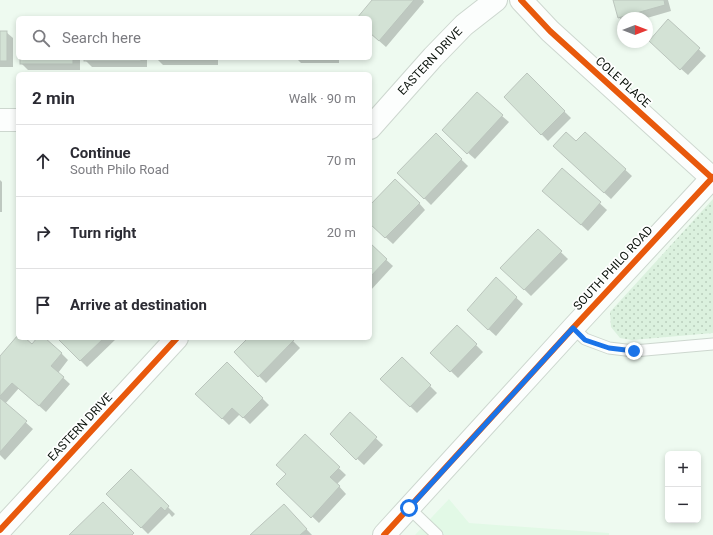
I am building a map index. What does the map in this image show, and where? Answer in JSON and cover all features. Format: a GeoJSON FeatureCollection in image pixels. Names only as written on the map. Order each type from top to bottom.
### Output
{"type":"FeatureCollection","features":[{"type":"Feature","properties":{"kind":"street","name":"EASTERN DRIVE"},"geometry":{"type":"LineString","coordinates":[[372,126],[433,57],[464,25],[496,0]]}},
{"type":"Feature","properties":{"kind":"street","name":"COLE PLACE"},"geometry":{"type":"LineString","coordinates":[[520,0],[550,31],[713,177]]}},
{"type":"Feature","properties":{"kind":"street"},"geometry":{"type":"LineString","coordinates":[[0,120],[16,120]]}},
{"type":"Feature","properties":{"kind":"street","name":"SOUTH PHILO ROAD"},"geometry":{"type":"LineString","coordinates":[[384,535],[713,177]]}},
{"type":"Feature","properties":{"kind":"street","name":"EASTERN DRIVE"},"geometry":{"type":"LineString","coordinates":[[0,530],[175,340]]}},
{"type":"Feature","properties":{"kind":"lane"},"geometry":{"type":"LineString","coordinates":[[573,328],[585,340],[609,348],[634,351],[713,344]]}},
{"type":"Feature","properties":{"kind":"lane"},"geometry":{"type":"LineString","coordinates":[[409,508],[437,535]]}},
{"type":"Feature","properties":{"kind":"shaded area"},"geometry":{"type":"Polygon","coordinates":[[[713,199],[713,333],[632,340],[620,338],[611,327],[610,312],[713,199]]]}},
{"type":"Feature","properties":{"kind":"shaded area"},"geometry":{"type":"Polygon","coordinates":[[[449,499],[469,523],[609,533],[609,535],[415,535],[449,499]]]}},
{"type":"Feature","properties":{"kind":"building"},"geometry":{"type":"Polygon","coordinates":[[[372,0],[414,0],[379,41],[372,35],[372,16],[359,16],[372,0]]]}},
{"type":"Feature","properties":{"kind":"building"},"geometry":{"type":"Polygon","coordinates":[[[613,0],[664,0],[665,5],[640,12],[617,12],[617,14],[613,0]]]}},
{"type":"Feature","properties":{"kind":"building"},"geometry":{"type":"Polygon","coordinates":[[[668,19],[700,48],[680,70],[653,45],[653,36],[668,19]]]}},
{"type":"Feature","properties":{"kind":"building"},"geometry":{"type":"Polygon","coordinates":[[[0,31],[7,31],[7,61],[0,61],[0,31]]]}},
{"type":"Feature","properties":{"kind":"building"},"geometry":{"type":"Polygon","coordinates":[[[20,60],[73,60],[73,64],[20,64],[20,60]]]}},
{"type":"Feature","properties":{"kind":"building"},"geometry":{"type":"Polygon","coordinates":[[[84,60],[141,60],[141,61],[84,60]]]}},
{"type":"Feature","properties":{"kind":"building"},"geometry":{"type":"Polygon","coordinates":[[[527,73],[565,111],[541,135],[504,97],[527,73]]]}},
{"type":"Feature","properties":{"kind":"building"},"geometry":{"type":"Polygon","coordinates":[[[477,92],[503,115],[467,154],[442,130],[477,92]]]}},
{"type":"Feature","properties":{"kind":"building"},"geometry":{"type":"Polygon","coordinates":[[[566,132],[576,141],[585,132],[626,169],[604,193],[553,146],[566,132]]]}},
{"type":"Feature","properties":{"kind":"building"},"geometry":{"type":"Polygon","coordinates":[[[436,133],[462,159],[424,199],[397,173],[436,133]]]}},
{"type":"Feature","properties":{"kind":"building"},"geometry":{"type":"Polygon","coordinates":[[[562,168],[601,202],[581,225],[542,191],[562,168]]]}},
{"type":"Feature","properties":{"kind":"building"},"geometry":{"type":"Polygon","coordinates":[[[395,179],[420,203],[385,238],[372,226],[372,203],[395,179]]]}},
{"type":"Feature","properties":{"kind":"building"},"geometry":{"type":"Polygon","coordinates":[[[538,229],[562,251],[524,290],[500,268],[538,229]]]}},
{"type":"Feature","properties":{"kind":"building"},"geometry":{"type":"Polygon","coordinates":[[[372,245],[387,259],[372,275],[372,245]]]}},
{"type":"Feature","properties":{"kind":"building"},"geometry":{"type":"Polygon","coordinates":[[[496,277],[517,297],[488,330],[467,310],[496,277]]]}},
{"type":"Feature","properties":{"kind":"building"},"geometry":{"type":"Polygon","coordinates":[[[457,325],[477,344],[450,372],[430,353],[457,325]]]}},
{"type":"Feature","properties":{"kind":"building"},"geometry":{"type":"Polygon","coordinates":[[[16,337],[16,340],[27,340],[32,344],[35,340],[47,340],[62,353],[51,366],[64,377],[39,406],[12,383],[0,396],[0,356],[16,337]]]}},
{"type":"Feature","properties":{"kind":"building"},"geometry":{"type":"Polygon","coordinates":[[[59,340],[102,340],[80,361],[59,340]]]}},
{"type":"Feature","properties":{"kind":"building"},"geometry":{"type":"Polygon","coordinates":[[[246,340],[294,340],[258,377],[234,352],[246,340]]]}},
{"type":"Feature","properties":{"kind":"building"},"geometry":{"type":"Polygon","coordinates":[[[402,357],[431,385],[410,407],[380,379],[402,357]]]}},
{"type":"Feature","properties":{"kind":"building"},"geometry":{"type":"Polygon","coordinates":[[[227,362],[263,398],[243,418],[232,408],[222,419],[195,394],[227,362]]]}},
{"type":"Feature","properties":{"kind":"building"},"geometry":{"type":"Polygon","coordinates":[[[0,398],[27,421],[0,452],[0,398]]]}},
{"type":"Feature","properties":{"kind":"building"},"geometry":{"type":"Polygon","coordinates":[[[350,412],[377,437],[356,460],[330,434],[350,412]]]}},
{"type":"Feature","properties":{"kind":"building"},"geometry":{"type":"Polygon","coordinates":[[[305,434],[340,467],[330,477],[340,486],[311,518],[276,484],[286,474],[276,465],[305,434]]]}},
{"type":"Feature","properties":{"kind":"building"},"geometry":{"type":"Polygon","coordinates":[[[131,469],[169,506],[165,511],[161,507],[141,528],[106,494],[131,469]]]}},
{"type":"Feature","properties":{"kind":"building"},"geometry":{"type":"Polygon","coordinates":[[[103,502],[134,533],[132,535],[69,535],[103,502]]]}},
{"type":"Feature","properties":{"kind":"building"},"geometry":{"type":"Polygon","coordinates":[[[284,504],[307,529],[300,535],[250,535],[284,504]]]}},
{"type":"Feature","properties":{"kind":"cycle path"},"geometry":{"type":"LineString","coordinates":[[521,0],[550,31],[712,178]]}},
{"type":"Feature","properties":{"kind":"cycle path"},"geometry":{"type":"LineString","coordinates":[[384,535],[713,177]]}},
{"type":"Feature","properties":{"kind":"cycle path"},"geometry":{"type":"LineString","coordinates":[[0,530],[175,340]]}},
{"type":"Feature","properties":{"kind":"route"},"geometry":{"type":"LineString","coordinates":[[409,508],[573,328],[585,340],[609,348],[634,351]]}}]}
